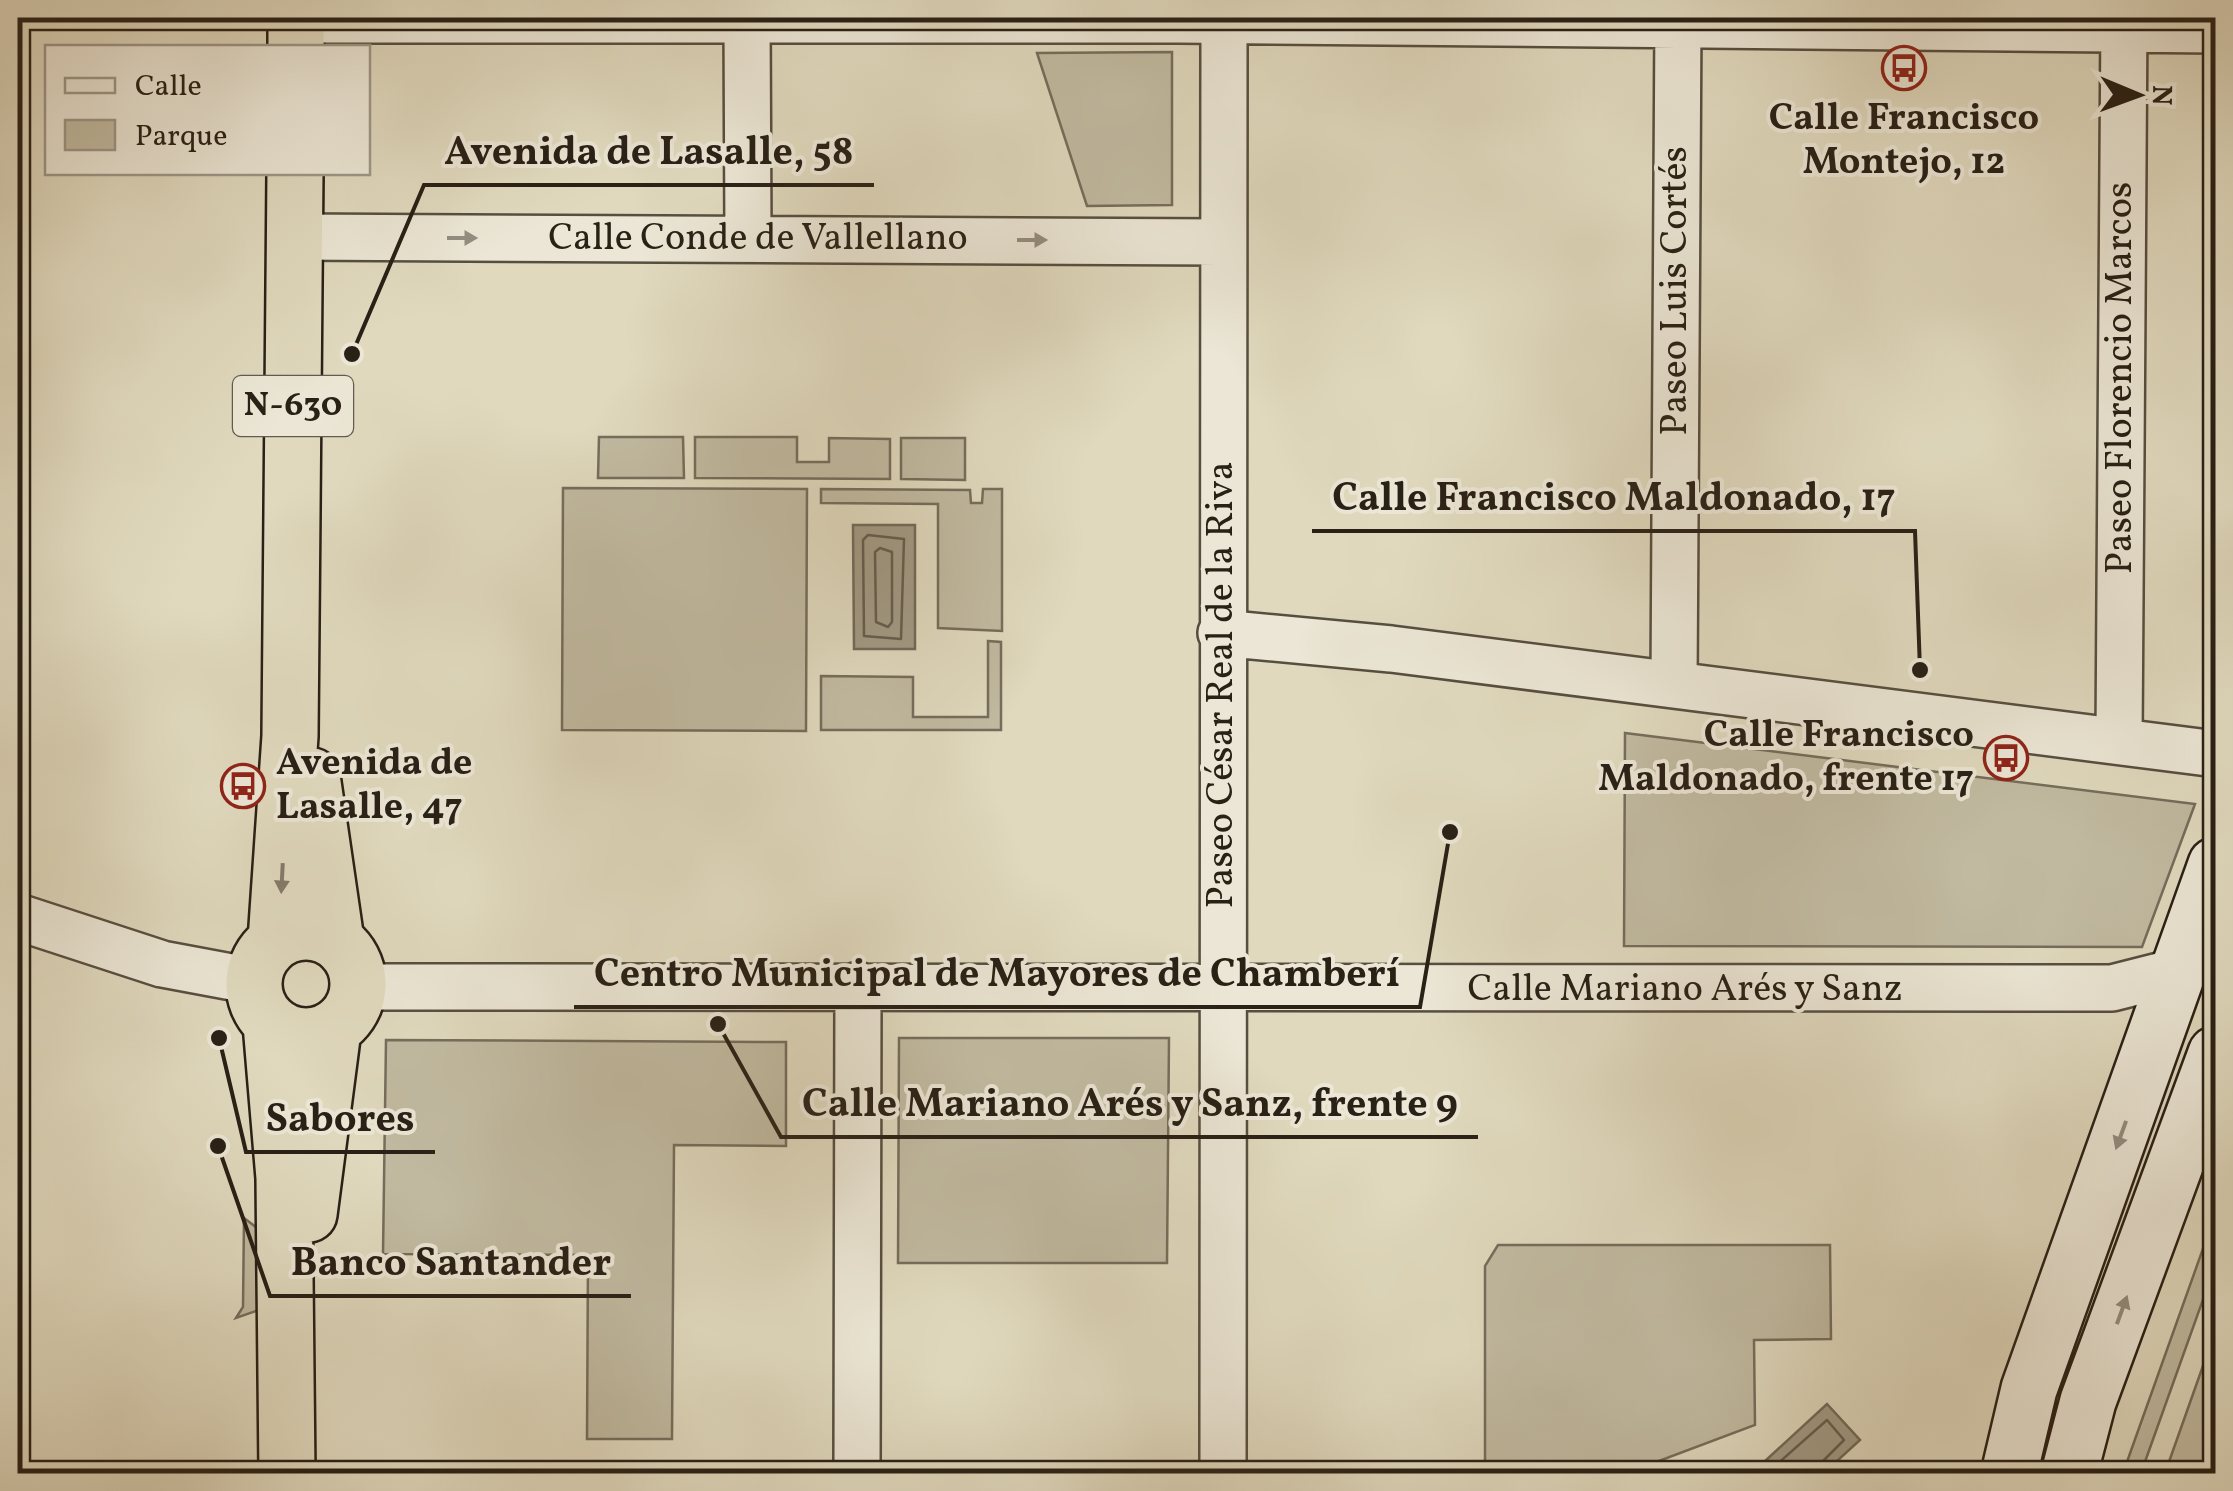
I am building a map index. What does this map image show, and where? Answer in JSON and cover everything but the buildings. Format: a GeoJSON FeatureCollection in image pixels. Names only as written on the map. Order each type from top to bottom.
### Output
{"type":"FeatureCollection","features":[{"type":"Feature","properties":{"kind":"highway","name":"N-630"},"geometry":{"type":"LineString","coordinates":[[287,1474],[289,1335],[284,1178],[267,982],[292,640],[295,175]]}},
{"type":"Feature","properties":{"kind":"highway","name":"N-630"},"geometry":{"type":"LineString","coordinates":[[289,1335],[342,986],[292,640]]}},
{"type":"Feature","properties":{"kind":"highway"},"geometry":{"type":"LineString","coordinates":[[295,933],[316,933],[342,986],[301,1037],[267,982],[295,933]]}},
{"type":"Feature","properties":{"kind":"main road"},"geometry":{"type":"LineString","coordinates":[[2008,1474],[2029,1389],[2216,866]]}},
{"type":"Feature","properties":{"kind":"main road"},"geometry":{"type":"LineString","coordinates":[[2068,1474],[2088,1402],[2216,1054]]}},
{"type":"Feature","properties":{"kind":"street"},"geometry":{"type":"LineString","coordinates":[[747,19],[748,239]]}},
{"type":"Feature","properties":{"kind":"street"},"geometry":{"type":"LineString","coordinates":[[296,28],[747,19],[1224,19],[2124,23],[2216,30]]}},
{"type":"Feature","properties":{"kind":"street","name":"Paseo César Real de la Riva"},"geometry":{"type":"LineString","coordinates":[[1223,1474],[1224,19]]}},
{"type":"Feature","properties":{"kind":"street","name":"Paseo Luis Cortés"},"geometry":{"type":"LineString","coordinates":[[1674,684],[1678,21]]}},
{"type":"Feature","properties":{"kind":"street","name":"Paseo Florencio Marcos"},"geometry":{"type":"LineString","coordinates":[[2119,739],[2124,23]]}},
{"type":"Feature","properties":{"kind":"street","name":"Calle Conde de Vallellano"},"geometry":{"type":"LineString","coordinates":[[294,237],[1221,242]]}},
{"type":"Feature","properties":{"kind":"street"},"geometry":{"type":"LineString","coordinates":[[1221,634],[1296,638],[2216,754]]}},
{"type":"Feature","properties":{"kind":"street"},"geometry":{"type":"LineString","coordinates":[[18,917],[162,964],[267,982]]}},
{"type":"Feature","properties":{"kind":"street","name":"Calle Mariano Arés y Sanz"},"geometry":{"type":"LineString","coordinates":[[342,986],[2112,988],[2179,971]]}},
{"type":"Feature","properties":{"kind":"street"},"geometry":{"type":"LineString","coordinates":[[857,1474],[858,985]]}},
{"type":"Feature","properties":{"kind":"street"},"geometry":{"type":"LineString","coordinates":[[2112,988],[2140,1010],[2154,1044]]}},
{"type":"Feature","properties":{"kind":"green space"},"geometry":{"type":"Polygon","coordinates":[[[1172,52],[1172,205],[1087,206],[1037,53],[1172,52]]]}},
{"type":"Feature","properties":{"kind":"green space"},"geometry":{"type":"Polygon","coordinates":[[[599,437],[683,437],[684,478],[598,478],[599,437]]]}},
{"type":"Feature","properties":{"kind":"green space"},"geometry":{"type":"Polygon","coordinates":[[[695,437],[797,437],[797,462],[829,462],[829,438],[890,439],[890,479],[695,478],[695,437]]]}},
{"type":"Feature","properties":{"kind":"green space"},"geometry":{"type":"Polygon","coordinates":[[[901,438],[965,438],[965,480],[901,479],[901,438]]]}},
{"type":"Feature","properties":{"kind":"green space"},"geometry":{"type":"Polygon","coordinates":[[[563,488],[807,489],[806,731],[562,730],[563,488]]]}},
{"type":"Feature","properties":{"kind":"green space"},"geometry":{"type":"Polygon","coordinates":[[[821,489],[970,490],[971,503],[982,503],[983,489],[1002,489],[1002,631],[938,628],[938,504],[821,503],[821,489]]]}},
{"type":"Feature","properties":{"kind":"green space"},"geometry":{"type":"Polygon","coordinates":[[[988,641],[1001,642],[1001,730],[821,730],[821,676],[913,677],[913,717],[988,717],[988,641]]]}},
{"type":"Feature","properties":{"kind":"green space"},"geometry":{"type":"Polygon","coordinates":[[[1625,733],[2195,804],[2142,947],[1624,946],[1625,733]]]}},
{"type":"Feature","properties":{"kind":"green space"},"geometry":{"type":"Polygon","coordinates":[[[899,1038],[1169,1038],[1167,1263],[898,1263],[899,1038]]]}},
{"type":"Feature","properties":{"kind":"green space"},"geometry":{"type":"Polygon","coordinates":[[[386,1040],[786,1042],[786,1146],[674,1145],[672,1439],[587,1439],[588,1255],[383,1254],[386,1040]]]}},
{"type":"Feature","properties":{"kind":"green space"},"geometry":{"type":"Polygon","coordinates":[[[2215,1215],[2215,1266],[2141,1473],[2123,1473],[2215,1215]]]}},
{"type":"Feature","properties":{"kind":"green space"},"geometry":{"type":"Polygon","coordinates":[[[244,1218],[261,1231],[259,1310],[236,1318],[243,1307],[244,1218]]]}},
{"type":"Feature","properties":{"kind":"green space"},"geometry":{"type":"Polygon","coordinates":[[[1498,1245],[1830,1245],[1831,1339],[1754,1340],[1755,1425],[1627,1473],[1485,1473],[1485,1266],[1498,1245]]]}},
{"type":"Feature","properties":{"kind":"green space"},"geometry":{"type":"Polygon","coordinates":[[[2215,1332],[2215,1431],[2201,1473],[2165,1473],[2215,1332]]]}},
{"type":"Feature","properties":{"kind":"water"},"geometry":{"type":"Polygon","coordinates":[[[853,525],[915,525],[915,649],[854,649],[853,525]]]}},
{"type":"Feature","properties":{"kind":"water"},"geometry":{"type":"Polygon","coordinates":[[[1827,1404],[1860,1440],[1824,1473],[1752,1473],[1827,1404]]]}},
{"type":"Feature","properties":{"kind":"place","name":"Calle Francisco Montejo, 12"},"geometry":{"type":"Point","coordinates":[1904,68]}},
{"type":"Feature","properties":{"kind":"place","name":"Avenida de Lasalle, 58"},"geometry":{"type":"Point","coordinates":[352,354]}},
{"type":"Feature","properties":{"kind":"place","name":"Calle Francisco Maldonado, 17"},"geometry":{"type":"Point","coordinates":[1920,670]}},
{"type":"Feature","properties":{"kind":"place","name":"Calle Francisco Maldonado, frente 17"},"geometry":{"type":"Point","coordinates":[2006,758]}},
{"type":"Feature","properties":{"kind":"place","name":"Avenida de Lasalle, 47"},"geometry":{"type":"Point","coordinates":[243,786]}},
{"type":"Feature","properties":{"kind":"place","name":"Centro Municipal de Mayores de Chamberí"},"geometry":{"type":"Point","coordinates":[1450,832]}},
{"type":"Feature","properties":{"kind":"place","name":"Calle Mariano Arés y Sanz, frente 9"},"geometry":{"type":"Point","coordinates":[718,1024]}},
{"type":"Feature","properties":{"kind":"place","name":"Sabores"},"geometry":{"type":"Point","coordinates":[219,1038]}},
{"type":"Feature","properties":{"kind":"place","name":"Banco Santander"},"geometry":{"type":"Point","coordinates":[218,1146]}}]}
